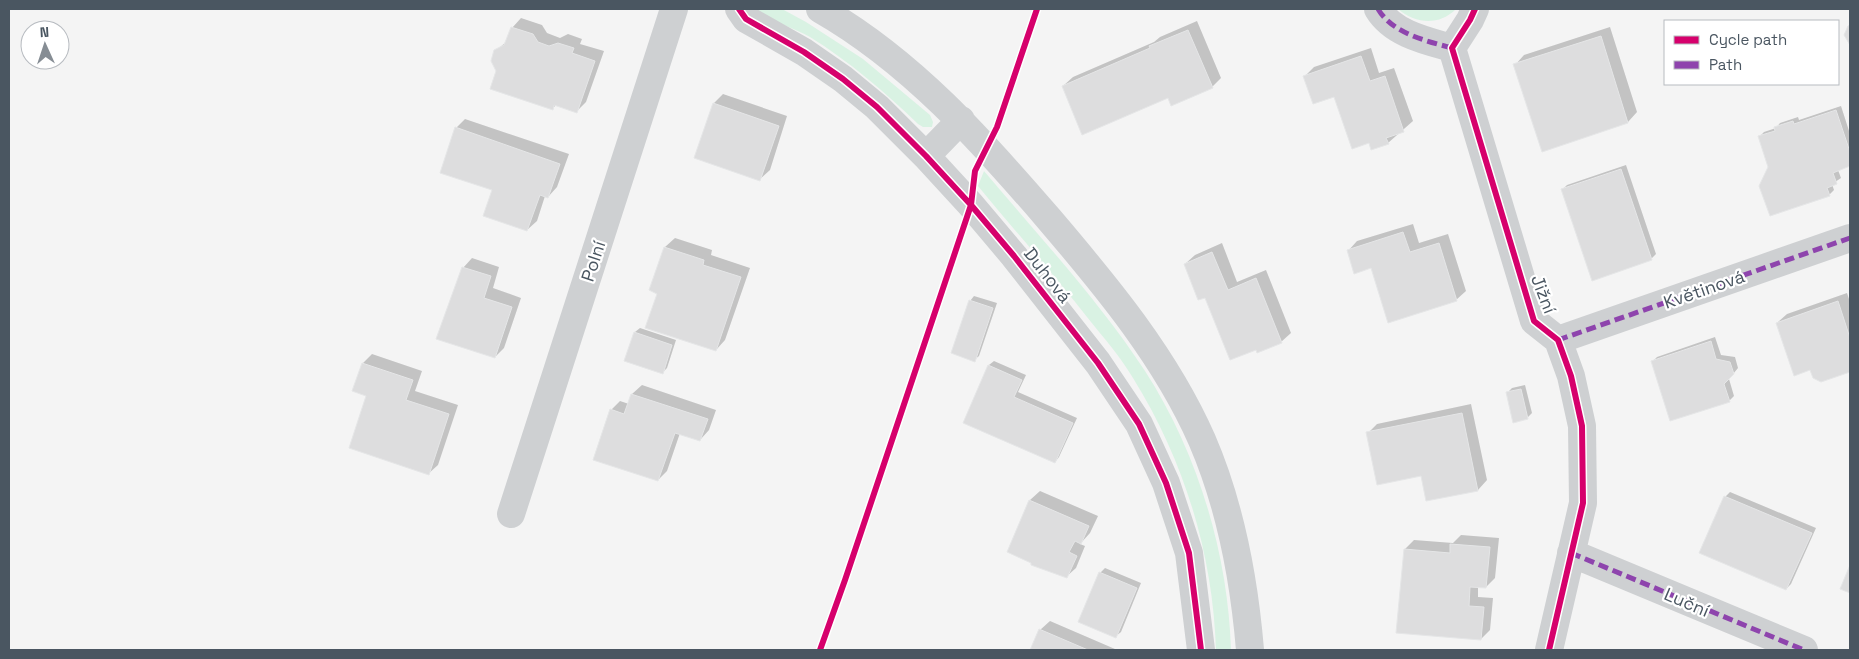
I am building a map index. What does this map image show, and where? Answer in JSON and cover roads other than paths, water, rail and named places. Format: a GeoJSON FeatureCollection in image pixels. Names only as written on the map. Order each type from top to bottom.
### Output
{"type":"FeatureCollection","features":[{"type":"Feature","properties":{"kind":"street","name":"Polní"},"geometry":{"type":"LineString","coordinates":[[511,514],[674,9]]}},
{"type":"Feature","properties":{"kind":"street","name":"Duhová"},"geometry":{"type":"LineString","coordinates":[[739,9],[746,19],[804,52],[843,79],[877,107],[926,156],[977,212],[1098,363],[1139,424],[1166,483],[1189,552],[1201,650]]}},
{"type":"Feature","properties":{"kind":"street","name":"Duhová"},"geometry":{"type":"LineString","coordinates":[[820,9],[844,23],[905,68],[961,120],[1093,271],[1136,328],[1174,385],[1201,439],[1219,484],[1231,523],[1241,574],[1250,650]]}},
{"type":"Feature","properties":{"kind":"street"},"geometry":{"type":"LineString","coordinates":[[1378,9],[1382,15],[1400,29],[1419,38],[1452,48],[1475,9]]}},
{"type":"Feature","properties":{"kind":"street","name":"Jižní"},"geometry":{"type":"LineString","coordinates":[[1452,48],[1534,321],[1558,340]]}},
{"type":"Feature","properties":{"kind":"street"},"geometry":{"type":"LineString","coordinates":[[926,156],[961,120]]}},
{"type":"Feature","properties":{"kind":"street","name":"Květinová"},"geometry":{"type":"LineString","coordinates":[[1558,340],[1850,238]]}},
{"type":"Feature","properties":{"kind":"street"},"geometry":{"type":"LineString","coordinates":[[1550,650],[1583,503],[1582,426],[1571,376],[1558,340]]}},
{"type":"Feature","properties":{"kind":"street","name":"Luční"},"geometry":{"type":"LineString","coordinates":[[1571,553],[1804,650]]}}]}
